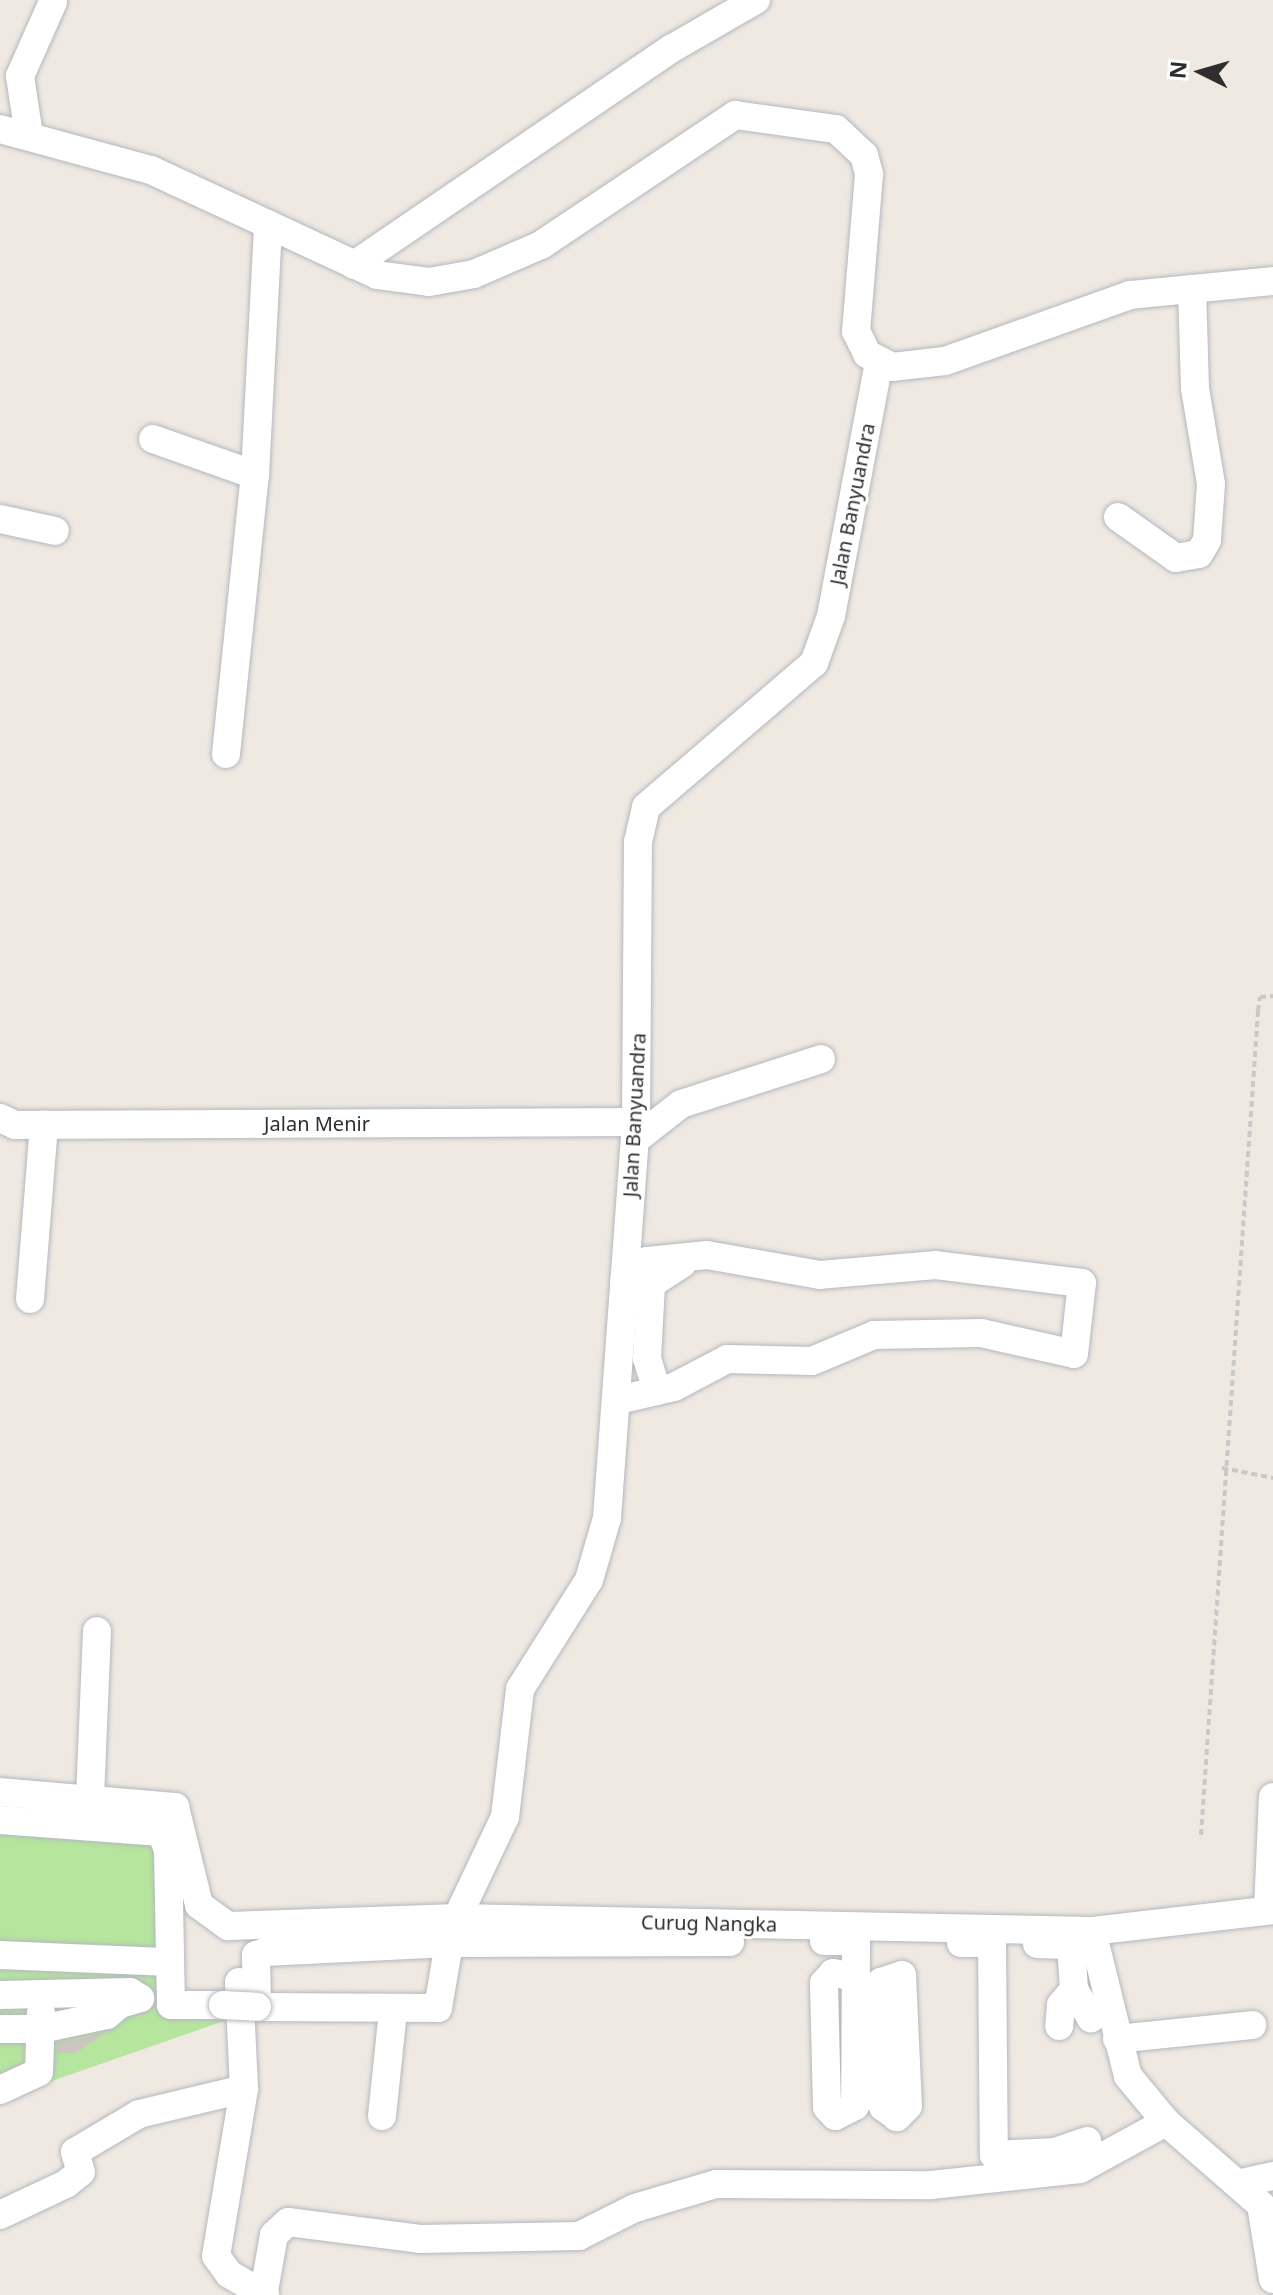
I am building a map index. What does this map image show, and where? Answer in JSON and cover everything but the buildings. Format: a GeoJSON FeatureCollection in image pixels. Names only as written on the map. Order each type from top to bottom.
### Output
{"type":"FeatureCollection","features":[{"type":"Feature","properties":{"kind":"street"},"geometry":{"type":"LineString","coordinates":[[354,265],[671,49],[756,0]]}},
{"type":"Feature","properties":{"kind":"street"},"geometry":{"type":"LineString","coordinates":[[29,135],[20,76],[53,2]]}},
{"type":"Feature","properties":{"kind":"street"},"geometry":{"type":"LineString","coordinates":[[0,129],[151,170],[354,265],[396,279],[474,274],[602,210],[723,120],[749,113],[800,121],[844,133],[867,162],[856,321],[861,347],[879,363],[925,366],[1077,311],[1192,289],[1273,281]]}},
{"type":"Feature","properties":{"kind":"street"},"geometry":{"type":"LineString","coordinates":[[226,754],[255,475],[268,224]]}},
{"type":"Feature","properties":{"kind":"street"},"geometry":{"type":"LineString","coordinates":[[1118,517],[1176,558],[1199,554],[1207,540],[1211,484],[1195,388],[1192,289]]}},
{"type":"Feature","properties":{"kind":"street","name":"Jalan Banyuandra"},"geometry":{"type":"LineString","coordinates":[[393,2011],[443,2003],[453,1930],[505,1817],[520,1689],[597,1563],[636,1396],[624,1281],[635,1131],[638,842],[646,807],[814,663],[831,616],[879,363]]}},
{"type":"Feature","properties":{"kind":"street"},"geometry":{"type":"LineString","coordinates":[[153,439],[255,475]]}},
{"type":"Feature","properties":{"kind":"street"},"geometry":{"type":"LineString","coordinates":[[0,519],[55,531]]}},
{"type":"Feature","properties":{"kind":"street"},"geometry":{"type":"LineString","coordinates":[[635,1131],[681,1104],[821,1059]]}},
{"type":"Feature","properties":{"kind":"street","name":"Jalan Menir"},"geometry":{"type":"LineString","coordinates":[[0,1118],[44,1125],[635,1131]]}},
{"type":"Feature","properties":{"kind":"street"},"geometry":{"type":"LineString","coordinates":[[30,1299],[44,1125]]}},
{"type":"Feature","properties":{"kind":"street"},"geometry":{"type":"LineString","coordinates":[[624,1281],[647,1261],[707,1255],[820,1275],[936,1265],[1082,1283],[1074,1354],[981,1333],[874,1335],[812,1361],[727,1359],[636,1396]]}},
{"type":"Feature","properties":{"kind":"street"},"geometry":{"type":"LineString","coordinates":[[636,1396],[647,1359],[651,1284],[659,1273],[707,1255]]}},
{"type":"Feature","properties":{"kind":"street"},"geometry":{"type":"LineString","coordinates":[[90,1798],[97,1631]]}},
{"type":"Feature","properties":{"kind":"street","name":"Curug Nangka"},"geometry":{"type":"LineString","coordinates":[[0,1792],[175,1807],[202,1910],[221,1924],[453,1930],[1092,1931],[1270,1910]]}},
{"type":"Feature","properties":{"kind":"street"},"geometry":{"type":"LineString","coordinates":[[1270,1910],[1273,1797]]}},
{"type":"Feature","properties":{"kind":"street"},"geometry":{"type":"LineString","coordinates":[[0,1820],[161,1832],[168,1850],[170,1997],[175,2008],[223,2005],[393,2011],[382,2116]]}},
{"type":"Feature","properties":{"kind":"street"},"geometry":{"type":"LineString","coordinates":[[243,1926],[244,2089],[216,2256],[229,2274],[265,2293],[274,2235],[288,2222],[420,2239],[579,2236],[635,2208],[728,2182],[931,2185],[1080,2169],[1166,2122]]}},
{"type":"Feature","properties":{"kind":"street"},"geometry":{"type":"LineString","coordinates":[[257,2007],[259,1953],[453,1930],[1071,1945],[1074,1989],[1091,2019]]}},
{"type":"Feature","properties":{"kind":"street"},"geometry":{"type":"LineString","coordinates":[[1092,1931],[1117,2039],[1132,2084],[1166,2122],[1242,2183],[1263,2208],[1273,2279]]}},
{"type":"Feature","properties":{"kind":"street"},"geometry":{"type":"LineString","coordinates":[[855,1977],[826,1976],[827,2107],[835,2116],[847,2115],[855,2106],[876,2025],[855,1977],[856,1941]]}},
{"type":"Feature","properties":{"kind":"street"},"geometry":{"type":"LineString","coordinates":[[992,1943],[994,2155],[1055,2152],[1087,2141]]}},
{"type":"Feature","properties":{"kind":"street"},"geometry":{"type":"LineString","coordinates":[[0,1955],[170,1962]]}},
{"type":"Feature","properties":{"kind":"street"},"geometry":{"type":"LineString","coordinates":[[1059,2026],[1061,2005],[1074,1989]]}},
{"type":"Feature","properties":{"kind":"street"},"geometry":{"type":"LineString","coordinates":[[0,2090],[39,2072],[42,1994]]}},
{"type":"Feature","properties":{"kind":"street"},"geometry":{"type":"LineString","coordinates":[[0,1995],[126,1999],[170,1997]]}},
{"type":"Feature","properties":{"kind":"street"},"geometry":{"type":"LineString","coordinates":[[0,2029],[41,2029],[107,2015],[126,1999]]}},
{"type":"Feature","properties":{"kind":"street"},"geometry":{"type":"LineString","coordinates":[[826,2032],[876,2025]]}},
{"type":"Feature","properties":{"kind":"street"},"geometry":{"type":"LineString","coordinates":[[1117,2039],[1252,2025]]}},
{"type":"Feature","properties":{"kind":"street"},"geometry":{"type":"LineString","coordinates":[[0,2215],[66,2184],[81,2172],[75,2152],[139,2114],[244,2089]]}},
{"type":"Feature","properties":{"kind":"street"},"geometry":{"type":"LineString","coordinates":[[1242,2183],[1273,2176]]}},
{"type":"Feature","properties":{"kind":"path"},"geometry":{"type":"LineString","coordinates":[[1201,1835],[1222,1468],[1258,1011],[1260,997],[1273,996]]}},
{"type":"Feature","properties":{"kind":"path"},"geometry":{"type":"LineString","coordinates":[[1222,1468],[1273,1478]]}},
{"type":"Feature","properties":{"kind":"green space"},"geometry":{"type":"Polygon","coordinates":[[[0,1813],[155,1823],[173,2007],[224,2011],[224,2021],[46,2083],[0,2092],[0,1813]]]}}]}
